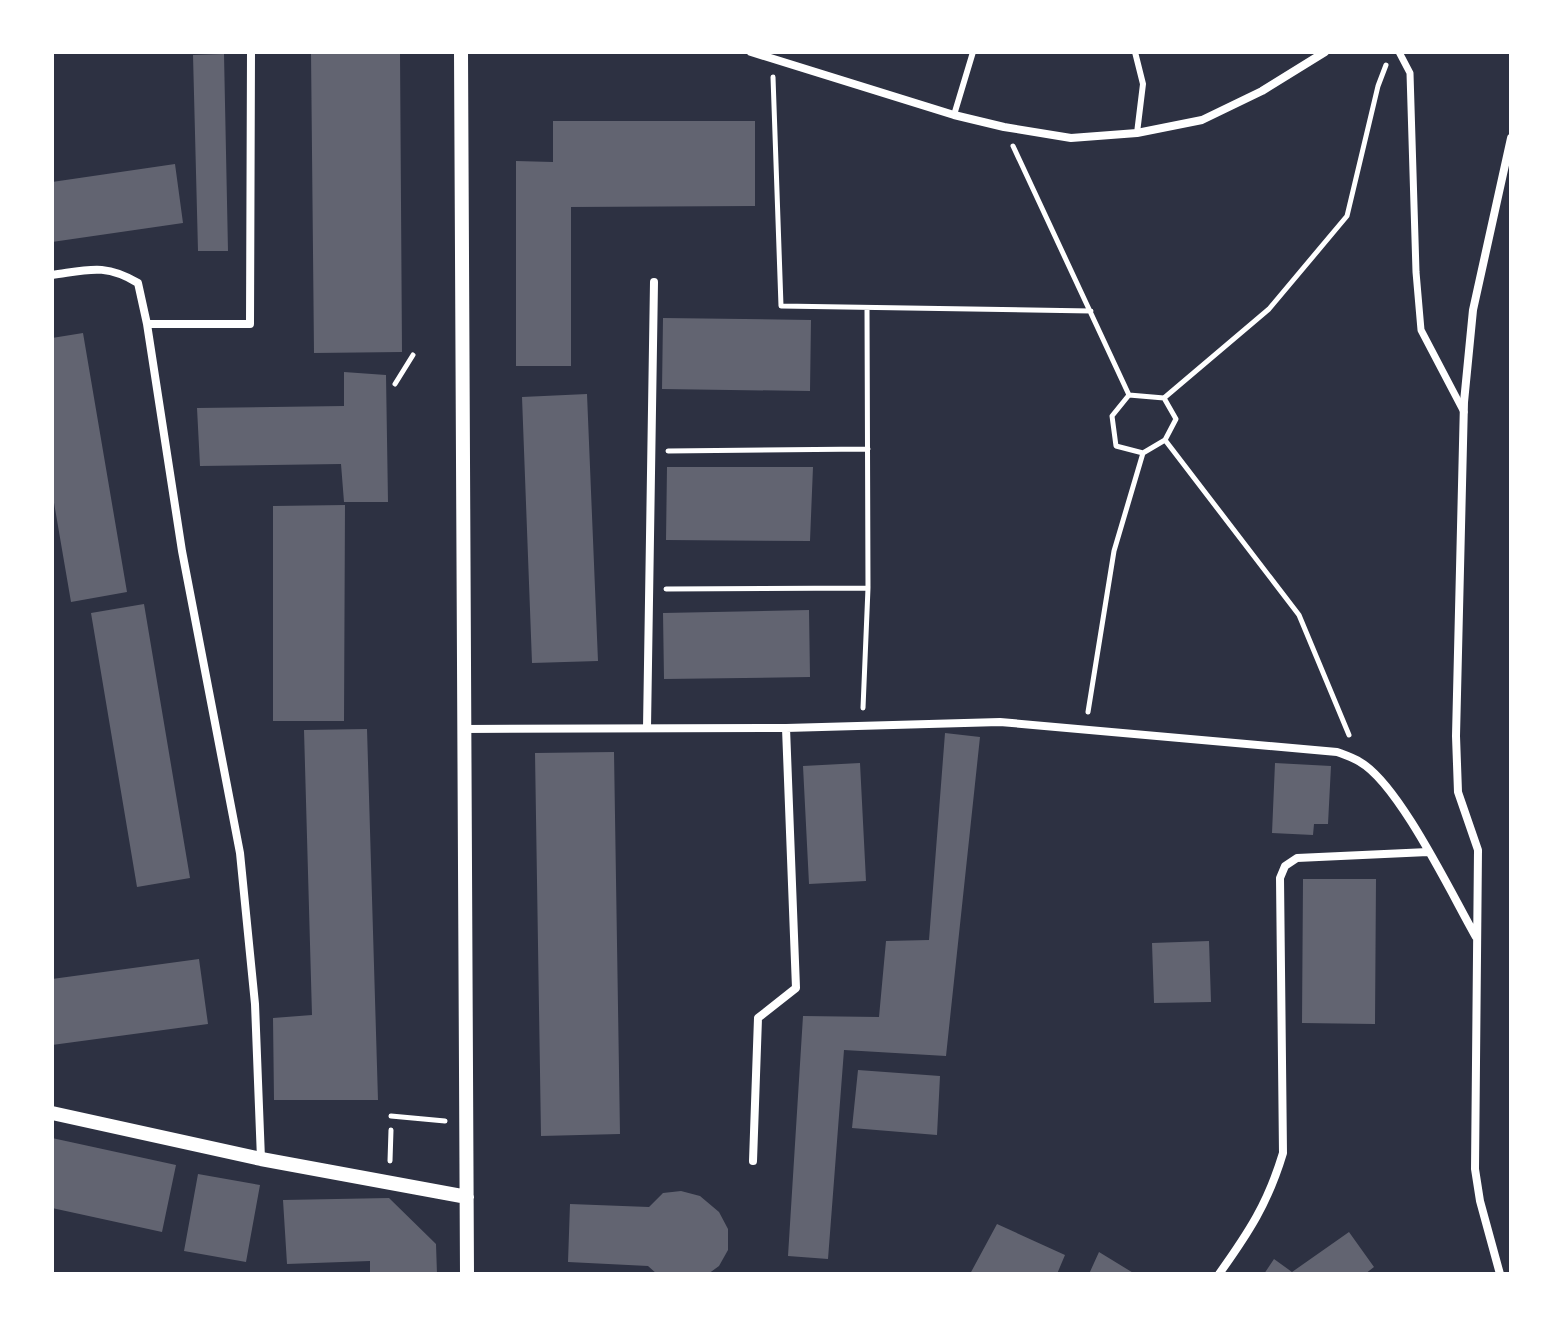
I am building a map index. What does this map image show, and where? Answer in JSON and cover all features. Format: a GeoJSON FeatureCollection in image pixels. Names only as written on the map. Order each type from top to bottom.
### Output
{"type":"FeatureCollection","features":[{"type":"Feature","properties":{"kind":"street"},"geometry":{"type":"LineString","coordinates":[[147,324],[250,324],[251,52]]}},
{"type":"Feature","properties":{"kind":"street"},"geometry":{"type":"LineString","coordinates":[[461,52],[467,1274]]}},
{"type":"Feature","properties":{"kind":"street"},"geometry":{"type":"LineString","coordinates":[[751,52],[954,115],[1071,138],[1137,133],[1202,120],[1262,91],[1325,52]]}},
{"type":"Feature","properties":{"kind":"street"},"geometry":{"type":"LineString","coordinates":[[1399,52],[1410,73],[1416,272],[1421,330],[1464,412]]}},
{"type":"Feature","properties":{"kind":"street"},"geometry":{"type":"LineString","coordinates":[[1500,1274],[1480,1201],[1475,1169],[1478,850],[1458,792],[1456,736],[1464,412],[1473,310],[1511,138]]}},
{"type":"Feature","properties":{"kind":"street"},"geometry":{"type":"LineString","coordinates":[[52,275],[99,269],[120,272],[138,283],[182,551],[240,853],[255,1004],[261,1159]]}},
{"type":"Feature","properties":{"kind":"street"},"geometry":{"type":"LineString","coordinates":[[647,728],[654,282]]}},
{"type":"Feature","properties":{"kind":"street"},"geometry":{"type":"LineString","coordinates":[[463,729],[786,728],[1000,722],[1337,752],[1361,762],[1379,777],[1428,852],[1476,938]]}},
{"type":"Feature","properties":{"kind":"street"},"geometry":{"type":"LineString","coordinates":[[753,1161],[758,1018],[796,988],[786,728]]}},
{"type":"Feature","properties":{"kind":"street"},"geometry":{"type":"LineString","coordinates":[[1219,1274],[1251,1230],[1272,1190],[1283,1153],[1280,878],[1285,866],[1297,858],[1428,852]]}},
{"type":"Feature","properties":{"kind":"street"},"geometry":{"type":"LineString","coordinates":[[52,1113],[261,1159],[467,1197]]}},
{"type":"Feature","properties":{"kind":"lane"},"geometry":{"type":"LineString","coordinates":[[954,115],[973,52]]}},
{"type":"Feature","properties":{"kind":"lane"},"geometry":{"type":"LineString","coordinates":[[1135,52],[1143,84],[1137,133]]}},
{"type":"Feature","properties":{"kind":"path"},"geometry":{"type":"LineString","coordinates":[[1129,395],[1164,398],[1269,309],[1347,216],[1378,86],[1391,52]]}},
{"type":"Feature","properties":{"kind":"path"},"geometry":{"type":"LineString","coordinates":[[772,60],[781,306],[1091,311]]}},
{"type":"Feature","properties":{"kind":"path"},"geometry":{"type":"LineString","coordinates":[[1004,127],[1129,395]]}},
{"type":"Feature","properties":{"kind":"path"},"geometry":{"type":"LineString","coordinates":[[863,725],[868,588],[867,308]]}},
{"type":"Feature","properties":{"kind":"path"},"geometry":{"type":"LineString","coordinates":[[395,384],[413,355]]}},
{"type":"Feature","properties":{"kind":"path"},"geometry":{"type":"LineString","coordinates":[[1129,395],[1112,416],[1116,446],[1143,453]]}},
{"type":"Feature","properties":{"kind":"path"},"geometry":{"type":"LineString","coordinates":[[1085,729],[1114,551],[1143,453],[1165,440],[1176,419],[1164,398]]}},
{"type":"Feature","properties":{"kind":"path"},"geometry":{"type":"LineString","coordinates":[[1165,440],[1299,615],[1361,762]]}},
{"type":"Feature","properties":{"kind":"path"},"geometry":{"type":"LineString","coordinates":[[651,451],[868,449]]}},
{"type":"Feature","properties":{"kind":"path"},"geometry":{"type":"LineString","coordinates":[[649,589],[868,588]]}},
{"type":"Feature","properties":{"kind":"path"},"geometry":{"type":"LineString","coordinates":[[391,1116],[443,1121]]}},
{"type":"Feature","properties":{"kind":"path"},"geometry":{"type":"LineString","coordinates":[[390,1154],[391,1130]]}},
{"type":"Feature","properties":{"kind":"building"},"geometry":{"type":"Polygon","coordinates":[[[311,52],[400,52],[402,352],[314,353],[311,52]]]}},
{"type":"Feature","properties":{"kind":"building"},"geometry":{"type":"Polygon","coordinates":[[[224,54],[228,251],[198,251],[193,55],[224,54]]]}},
{"type":"Feature","properties":{"kind":"building"},"geometry":{"type":"Polygon","coordinates":[[[553,121],[755,121],[755,206],[571,207],[571,366],[516,366],[516,161],[553,162],[553,121]]]}},
{"type":"Feature","properties":{"kind":"building"},"geometry":{"type":"Polygon","coordinates":[[[175,164],[183,223],[52,242],[52,182],[175,164]]]}},
{"type":"Feature","properties":{"kind":"building"},"geometry":{"type":"Polygon","coordinates":[[[663,318],[811,320],[810,391],[662,389],[663,318]]]}},
{"type":"Feature","properties":{"kind":"building"},"geometry":{"type":"Polygon","coordinates":[[[83,333],[127,592],[71,602],[52,491],[52,338],[83,333]]]}},
{"type":"Feature","properties":{"kind":"building"},"geometry":{"type":"Polygon","coordinates":[[[344,372],[386,375],[388,502],[344,502],[341,464],[200,466],[197,408],[344,406],[344,372]]]}},
{"type":"Feature","properties":{"kind":"building"},"geometry":{"type":"Polygon","coordinates":[[[587,394],[598,661],[532,663],[522,397],[587,394]]]}},
{"type":"Feature","properties":{"kind":"building"},"geometry":{"type":"Polygon","coordinates":[[[667,467],[813,467],[810,541],[666,540],[667,467]]]}},
{"type":"Feature","properties":{"kind":"building"},"geometry":{"type":"Polygon","coordinates":[[[345,505],[344,721],[273,721],[273,506],[345,505]]]}},
{"type":"Feature","properties":{"kind":"building"},"geometry":{"type":"Polygon","coordinates":[[[144,604],[190,878],[137,887],[91,613],[144,604]]]}},
{"type":"Feature","properties":{"kind":"building"},"geometry":{"type":"Polygon","coordinates":[[[809,610],[810,677],[664,679],[663,613],[809,610]]]}},
{"type":"Feature","properties":{"kind":"building"},"geometry":{"type":"Polygon","coordinates":[[[367,729],[378,1100],[274,1100],[273,1018],[312,1015],[304,730],[367,729]]]}},
{"type":"Feature","properties":{"kind":"building"},"geometry":{"type":"Polygon","coordinates":[[[945,733],[980,737],[946,1056],[844,1050],[828,1259],[788,1256],[803,1016],[879,1017],[886,941],[929,940],[945,733]]]}},
{"type":"Feature","properties":{"kind":"building"},"geometry":{"type":"Polygon","coordinates":[[[614,752],[620,1134],[541,1136],[535,753],[614,752]]]}},
{"type":"Feature","properties":{"kind":"building"},"geometry":{"type":"Polygon","coordinates":[[[860,763],[866,881],[809,884],[803,766],[860,763]]]}},
{"type":"Feature","properties":{"kind":"building"},"geometry":{"type":"Polygon","coordinates":[[[1275,763],[1331,766],[1328,824],[1314,824],[1313,835],[1272,833],[1275,763]]]}},
{"type":"Feature","properties":{"kind":"building"},"geometry":{"type":"Polygon","coordinates":[[[1303,879],[1376,879],[1375,1024],[1302,1023],[1303,879]]]}},
{"type":"Feature","properties":{"kind":"building"},"geometry":{"type":"Polygon","coordinates":[[[1209,941],[1211,1002],[1154,1003],[1152,943],[1209,941]]]}},
{"type":"Feature","properties":{"kind":"building"},"geometry":{"type":"Polygon","coordinates":[[[199,959],[208,1024],[52,1045],[52,979],[199,959]]]}},
{"type":"Feature","properties":{"kind":"building"},"geometry":{"type":"Polygon","coordinates":[[[858,1070],[940,1076],[937,1135],[852,1128],[858,1070]]]}},
{"type":"Feature","properties":{"kind":"building"},"geometry":{"type":"Polygon","coordinates":[[[52,1138],[176,1165],[162,1232],[52,1208],[52,1138]]]}},
{"type":"Feature","properties":{"kind":"building"},"geometry":{"type":"Polygon","coordinates":[[[198,1174],[260,1185],[246,1262],[184,1251],[198,1174]]]}},
{"type":"Feature","properties":{"kind":"building"},"geometry":{"type":"Polygon","coordinates":[[[681,1191],[700,1196],[719,1212],[728,1229],[728,1250],[719,1266],[708,1274],[657,1274],[648,1266],[568,1262],[570,1204],[649,1207],[663,1193],[681,1191]]]}},
{"type":"Feature","properties":{"kind":"building"},"geometry":{"type":"Polygon","coordinates":[[[389,1198],[436,1244],[437,1274],[370,1274],[370,1261],[287,1264],[283,1200],[389,1198]]]}},
{"type":"Feature","properties":{"kind":"building"},"geometry":{"type":"Polygon","coordinates":[[[997,1224],[1065,1255],[1057,1274],[970,1274],[997,1224]]]}},
{"type":"Feature","properties":{"kind":"building"},"geometry":{"type":"Polygon","coordinates":[[[1349,1232],[1374,1267],[1365,1274],[1264,1274],[1274,1259],[1292,1272],[1349,1232]]]}},
{"type":"Feature","properties":{"kind":"building"},"geometry":{"type":"Polygon","coordinates":[[[1099,1252],[1135,1274],[1089,1274],[1099,1252]]]}}]}
